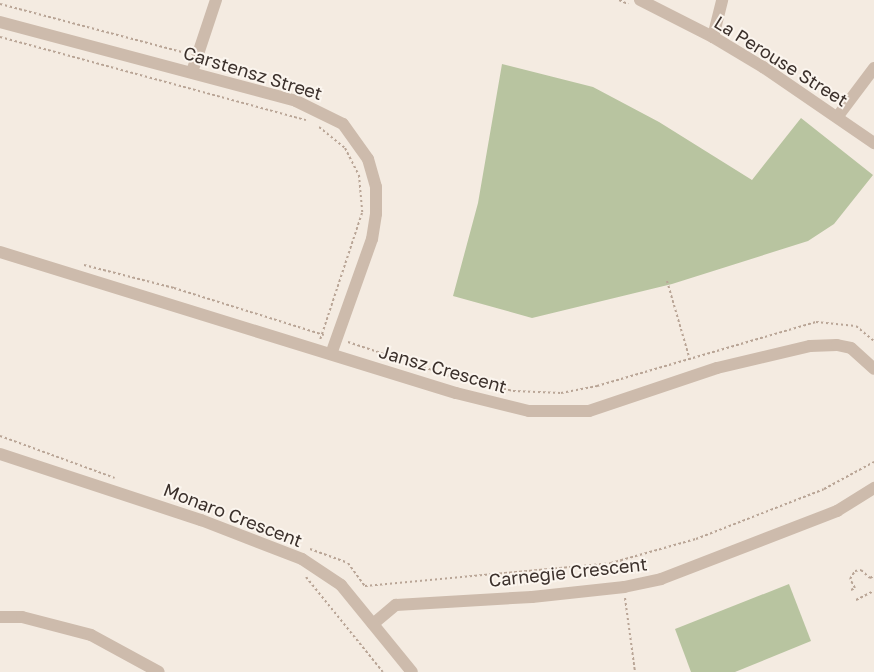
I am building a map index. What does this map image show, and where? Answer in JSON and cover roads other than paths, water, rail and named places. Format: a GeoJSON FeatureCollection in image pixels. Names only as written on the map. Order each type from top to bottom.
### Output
{"type":"FeatureCollection","features":[{"type":"Feature","properties":{"kind":"street"},"geometry":{"type":"LineString","coordinates":[[192,72],[216,0]]}},
{"type":"Feature","properties":{"kind":"street","name":"La Perouse Street"},"geometry":{"type":"LineString","coordinates":[[640,0],[713,37],[838,116],[874,143]]}},
{"type":"Feature","properties":{"kind":"street"},"geometry":{"type":"LineString","coordinates":[[713,37],[722,0]]}},
{"type":"Feature","properties":{"kind":"street","name":"Carstensz Street"},"geometry":{"type":"LineString","coordinates":[[0,22],[296,101],[322,111],[343,124],[368,159],[376,186],[374,231],[332,354]]}},
{"type":"Feature","properties":{"kind":"street"},"geometry":{"type":"LineString","coordinates":[[838,116],[874,68]]}},
{"type":"Feature","properties":{"kind":"street","name":"Jansz Crescent"},"geometry":{"type":"LineString","coordinates":[[0,252],[489,402],[529,411],[589,411],[702,372],[810,346],[837,345],[852,348],[874,369]]}},
{"type":"Feature","properties":{"kind":"street","name":"Monaro Crescent"},"geometry":{"type":"LineString","coordinates":[[0,454],[201,520],[302,559],[341,585],[412,672]]}},
{"type":"Feature","properties":{"kind":"street","name":"Carnegie Crescent"},"geometry":{"type":"LineString","coordinates":[[373,624],[396,605],[624,587],[661,579],[837,511],[874,488]]}},
{"type":"Feature","properties":{"kind":"street"},"geometry":{"type":"LineString","coordinates":[[0,617],[22,617],[92,635],[158,672]]}}]}
